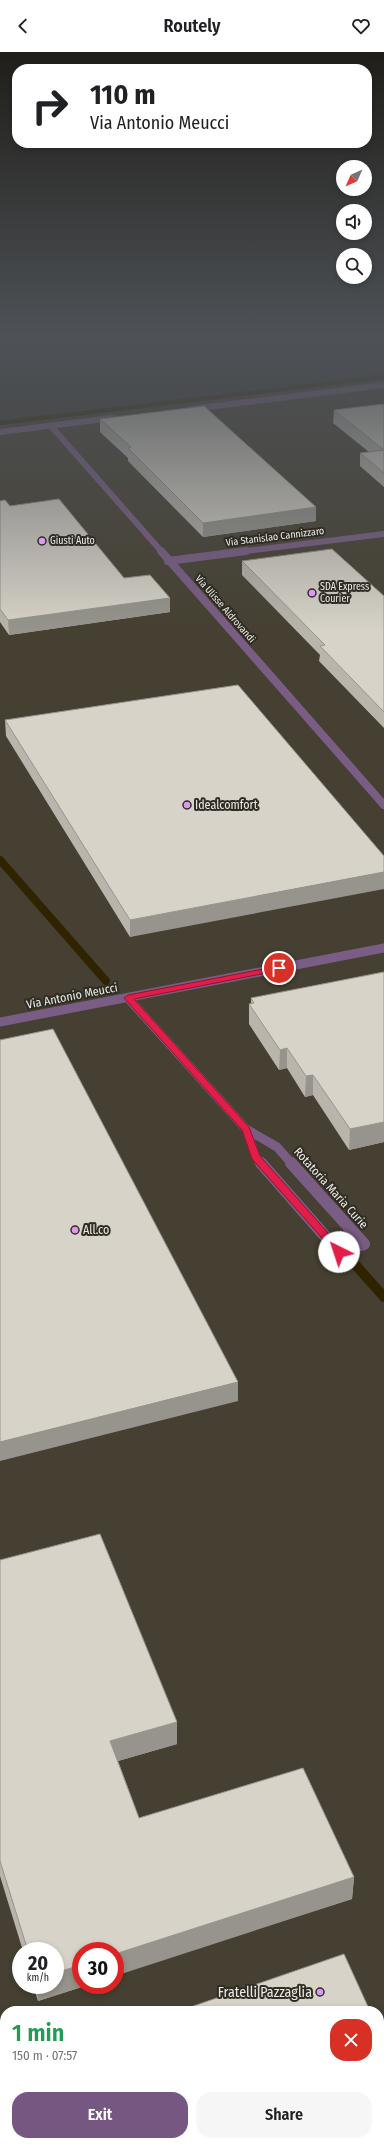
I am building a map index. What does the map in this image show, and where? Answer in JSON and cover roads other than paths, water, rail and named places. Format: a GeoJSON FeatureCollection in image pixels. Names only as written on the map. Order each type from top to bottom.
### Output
{"type":"FeatureCollection","features":[{"type":"Feature","properties":{"kind":"street","name":"Via Ulisse Aldrovandi"},"geometry":{"type":"LineString","coordinates":[[60,437],[384,805]]}},
{"type":"Feature","properties":{"kind":"street","name":"Via Stanislao Cannizzaro"},"geometry":{"type":"LineString","coordinates":[[168,561],[384,534]]}},
{"type":"Feature","properties":{"kind":"street","name":"Via Antonio Meucci"},"geometry":{"type":"LineString","coordinates":[[0,1022],[384,948]]}},
{"type":"Feature","properties":{"kind":"street","name":"Rotatoria Maria Curie"},"geometry":{"type":"LineString","coordinates":[[128,998],[246,1129],[277,1147],[364,1244],[339,1252],[256,1157],[246,1129]]}},
{"type":"Feature","properties":{"kind":"waterway"},"geometry":{"type":"LineString","coordinates":[[0,860],[106,981]]}},
{"type":"Feature","properties":{"kind":"waterway"},"geometry":{"type":"LineString","coordinates":[[352,1261],[384,1297]]}},
{"type":"Feature","properties":{"kind":"place","name":"Giusti Auto"},"geometry":{"type":"Point","coordinates":[42,541]}},
{"type":"Feature","properties":{"kind":"place","name":"SDA Express Courier"},"geometry":{"type":"Point","coordinates":[312,593]}},
{"type":"Feature","properties":{"kind":"place","name":"Idealcomfort"},"geometry":{"type":"Point","coordinates":[187,805]}},
{"type":"Feature","properties":{"kind":"place","name":"All.co"},"geometry":{"type":"Point","coordinates":[75,1230]}},
{"type":"Feature","properties":{"kind":"place","name":"Fratelli Pazzaglia"},"geometry":{"type":"Point","coordinates":[320,1992]}}]}
